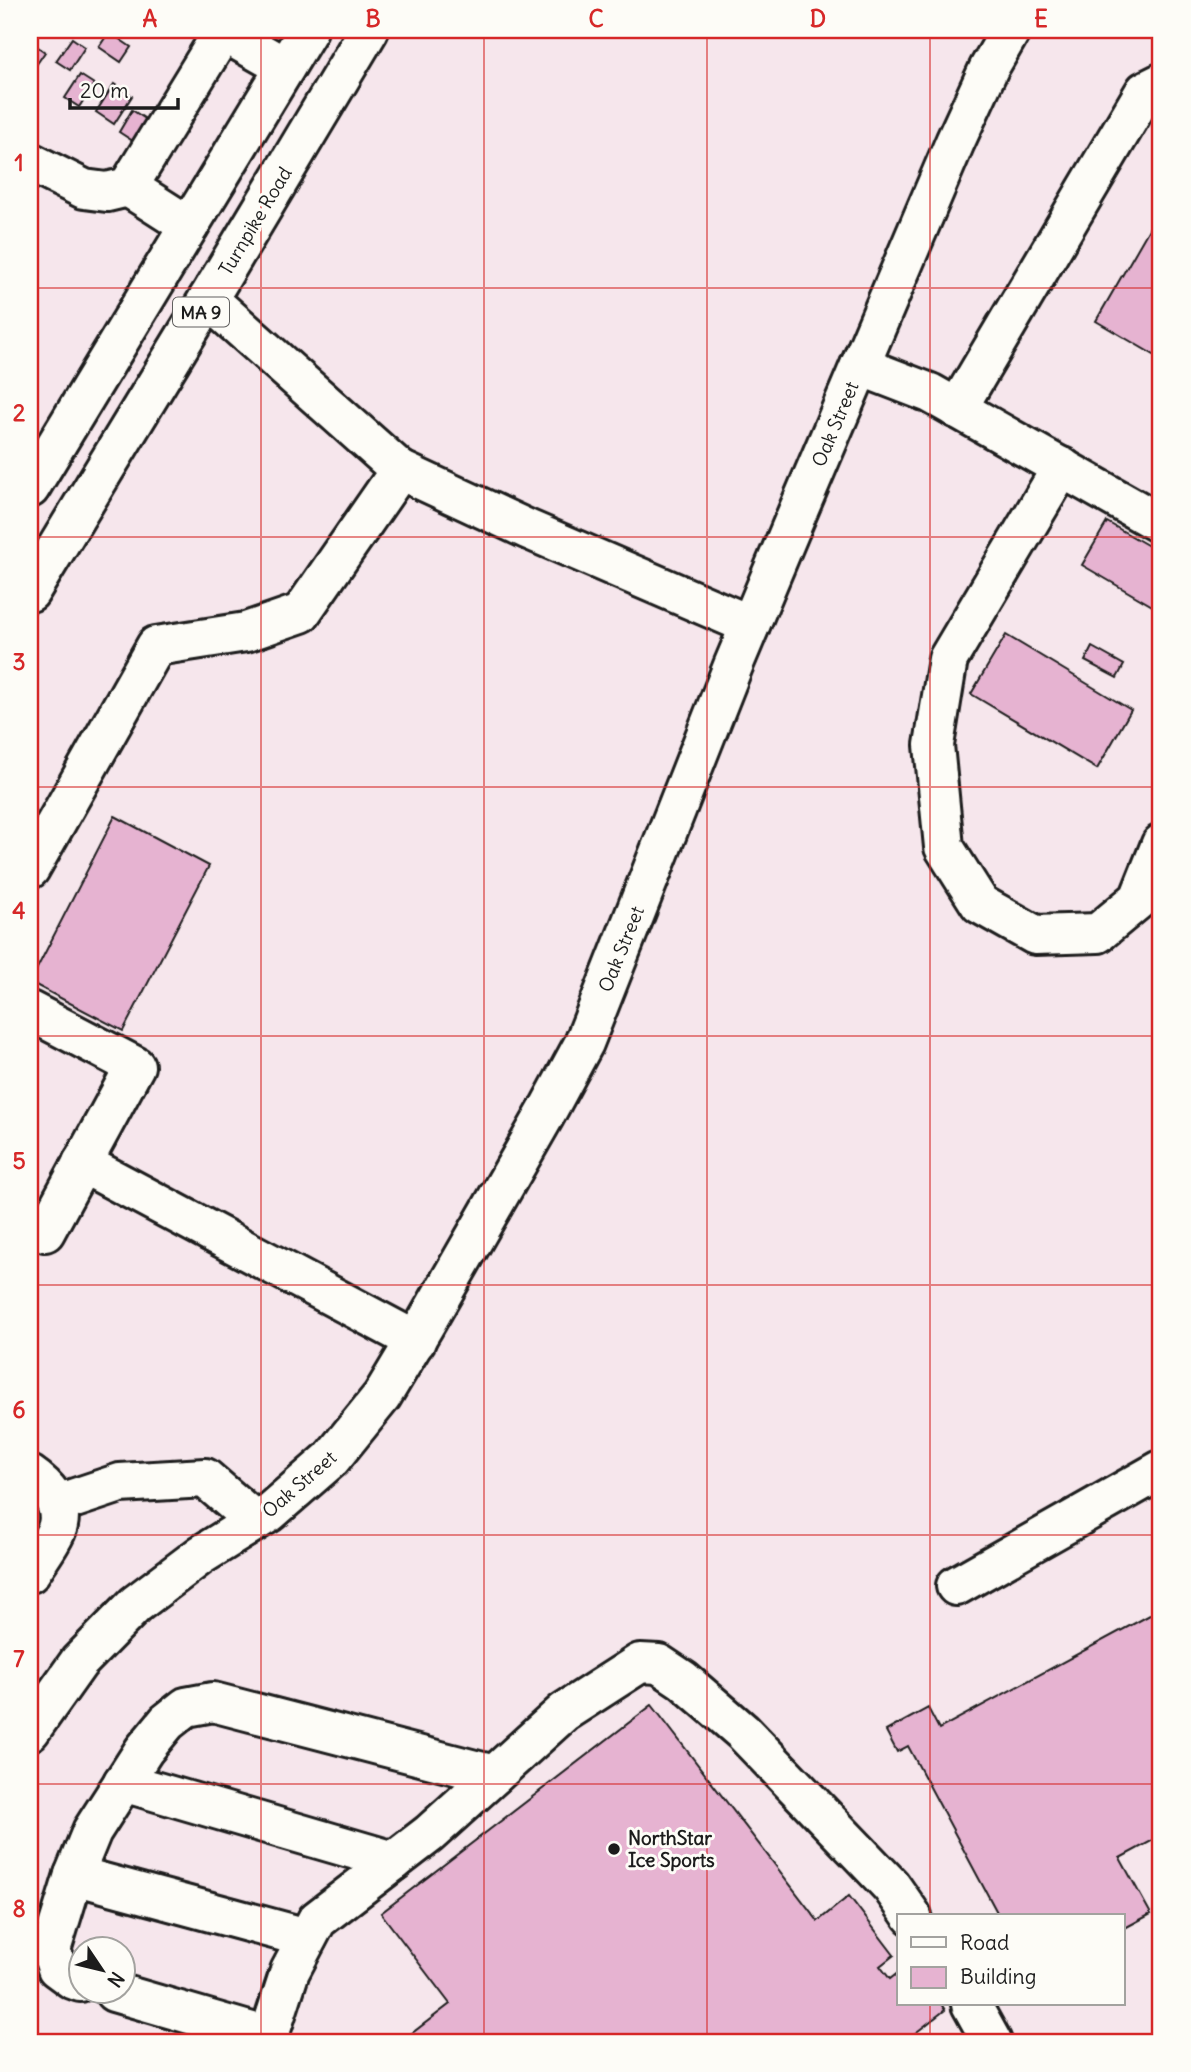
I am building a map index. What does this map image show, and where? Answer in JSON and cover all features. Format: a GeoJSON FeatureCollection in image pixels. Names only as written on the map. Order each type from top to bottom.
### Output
{"type":"FeatureCollection","features":[{"type":"Feature","properties":{"kind":"main road","name":"MA 9"},"geometry":{"type":"LineString","coordinates":[[30,488],[40,447],[189,226],[308,30]]}},
{"type":"Feature","properties":{"kind":"main road","name":"Turnpike Road"},"geometry":{"type":"LineString","coordinates":[[30,592],[369,30]]}},
{"type":"Feature","properties":{"kind":"main road","name":"Oak Street"},"geometry":{"type":"LineString","coordinates":[[30,1731],[79,1662],[136,1604],[201,1556],[270,1512],[331,1459],[382,1396],[416,1341],[584,1043],[750,625],[955,142],[989,68],[1011,30]]}},
{"type":"Feature","properties":{"kind":"main road"},"geometry":{"type":"LineString","coordinates":[[30,162],[84,189],[107,192],[128,187],[218,40],[226,36],[232,37],[285,67]]}},
{"type":"Feature","properties":{"kind":"main road"},"geometry":{"type":"LineString","coordinates":[[957,409],[1145,91],[1161,83]]}},
{"type":"Feature","properties":{"kind":"main road"},"geometry":{"type":"LineString","coordinates":[[128,187],[189,226]]}},
{"type":"Feature","properties":{"kind":"main road"},"geometry":{"type":"LineString","coordinates":[[208,299],[400,470],[527,529],[750,625]]}},
{"type":"Feature","properties":{"kind":"main road"},"geometry":{"type":"LineString","coordinates":[[860,366],[929,393],[1161,524]]}},
{"type":"Feature","properties":{"kind":"main road"},"geometry":{"type":"LineString","coordinates":[[1062,467],[948,659],[934,745],[944,847],[980,904],[1035,935],[1098,933],[1139,898],[1161,844]]}},
{"type":"Feature","properties":{"kind":"main road"},"geometry":{"type":"LineString","coordinates":[[30,869],[156,646],[246,632],[301,612],[400,470]]}},
{"type":"Feature","properties":{"kind":"main road"},"geometry":{"type":"LineString","coordinates":[[30,1011],[135,1066],[45,1232],[30,1223]]}},
{"type":"Feature","properties":{"kind":"main road"},"geometry":{"type":"LineString","coordinates":[[82,1163],[416,1341]]}},
{"type":"Feature","properties":{"kind":"main road"},"geometry":{"type":"LineString","coordinates":[[956,1586],[1161,1470]]}},
{"type":"Feature","properties":{"kind":"main road"},"geometry":{"type":"LineString","coordinates":[[30,1475],[43,1484],[44,1511],[30,1534]]}},
{"type":"Feature","properties":{"kind":"main road"},"geometry":{"type":"LineString","coordinates":[[44,1511],[120,1483],[205,1478],[255,1521]]}},
{"type":"Feature","properties":{"kind":"main road"},"geometry":{"type":"LineString","coordinates":[[30,1573],[58,1526],[44,1511]]}},
{"type":"Feature","properties":{"kind":"main road"},"geometry":{"type":"LineString","coordinates":[[136,1999],[268,2039],[290,1971],[317,1920],[429,1834],[564,1712],[640,1663],[659,1664],[683,1679],[743,1732],[891,1886],[911,1914]]}},
{"type":"Feature","properties":{"kind":"main road"},"geometry":{"type":"LineString","coordinates":[[66,1975],[57,1968],[51,1950],[74,1875],[92,1831],[144,1750],[167,1722],[187,1707],[212,1702],[494,1775]]}},
{"type":"Feature","properties":{"kind":"main road"},"geometry":{"type":"LineString","coordinates":[[123,1782],[394,1861]]}},
{"type":"Feature","properties":{"kind":"main road"},"geometry":{"type":"LineString","coordinates":[[74,1875],[307,1938]]}},
{"type":"Feature","properties":{"kind":"main road"},"geometry":{"type":"LineString","coordinates":[[972,2006],[992,2042]]}},
{"type":"Feature","properties":{"kind":"building"},"geometry":{"type":"Polygon","coordinates":[[[109,32],[131,47],[121,62],[99,47],[109,32]]]}},
{"type":"Feature","properties":{"kind":"building"},"geometry":{"type":"Polygon","coordinates":[[[72,38],[85,47],[70,70],[56,61],[72,38]]]}},
{"type":"Feature","properties":{"kind":"building"},"geometry":{"type":"Polygon","coordinates":[[[31,42],[45,52],[32,71],[30,70],[31,42]]]}},
{"type":"Feature","properties":{"kind":"building"},"geometry":{"type":"Polygon","coordinates":[[[80,75],[94,84],[79,107],[65,98],[80,75]]]}},
{"type":"Feature","properties":{"kind":"building"},"geometry":{"type":"Polygon","coordinates":[[[114,84],[132,96],[114,124],[96,112],[114,84]]]}},
{"type":"Feature","properties":{"kind":"building"},"geometry":{"type":"Polygon","coordinates":[[[132,110],[150,122],[136,143],[119,132],[132,110]]]}},
{"type":"Feature","properties":{"kind":"building"},"geometry":{"type":"Polygon","coordinates":[[[1161,208],[1161,359],[1096,321],[1161,208]]]}},
{"type":"Feature","properties":{"kind":"building"},"geometry":{"type":"Polygon","coordinates":[[[1107,522],[1161,553],[1161,611],[1082,565],[1107,522]]]}},
{"type":"Feature","properties":{"kind":"building"},"geometry":{"type":"Polygon","coordinates":[[[1006,635],[1131,710],[1097,769],[971,694],[1006,635]]]}},
{"type":"Feature","properties":{"kind":"building"},"geometry":{"type":"Polygon","coordinates":[[[1092,647],[1124,665],[1117,678],[1085,661],[1092,647]]]}},
{"type":"Feature","properties":{"kind":"building"},"geometry":{"type":"Polygon","coordinates":[[[115,816],[209,866],[123,1031],[30,982],[115,816]]]}},
{"type":"Feature","properties":{"kind":"building"},"geometry":{"type":"Polygon","coordinates":[[[1161,1609],[1161,1836],[1120,1858],[1151,1914],[1124,1928],[1124,1914],[998,1914],[908,1746],[897,1752],[886,1731],[928,1708],[939,1729],[1161,1609]]]}},
{"type":"Feature","properties":{"kind":"building","name":"NorthStar Ice Sports"},"geometry":{"type":"Polygon","coordinates":[[[652,1705],[818,1921],[849,1896],[894,1955],[880,1966],[890,1979],[897,1974],[897,2006],[942,2006],[945,2010],[909,2038],[913,2042],[418,2042],[411,2034],[450,2004],[381,1913],[652,1705]]]}},
{"type":"Feature","properties":{"kind":"place","name":"NorthStar Ice Sports"},"geometry":{"type":"Point","coordinates":[614,1849]}}]}
